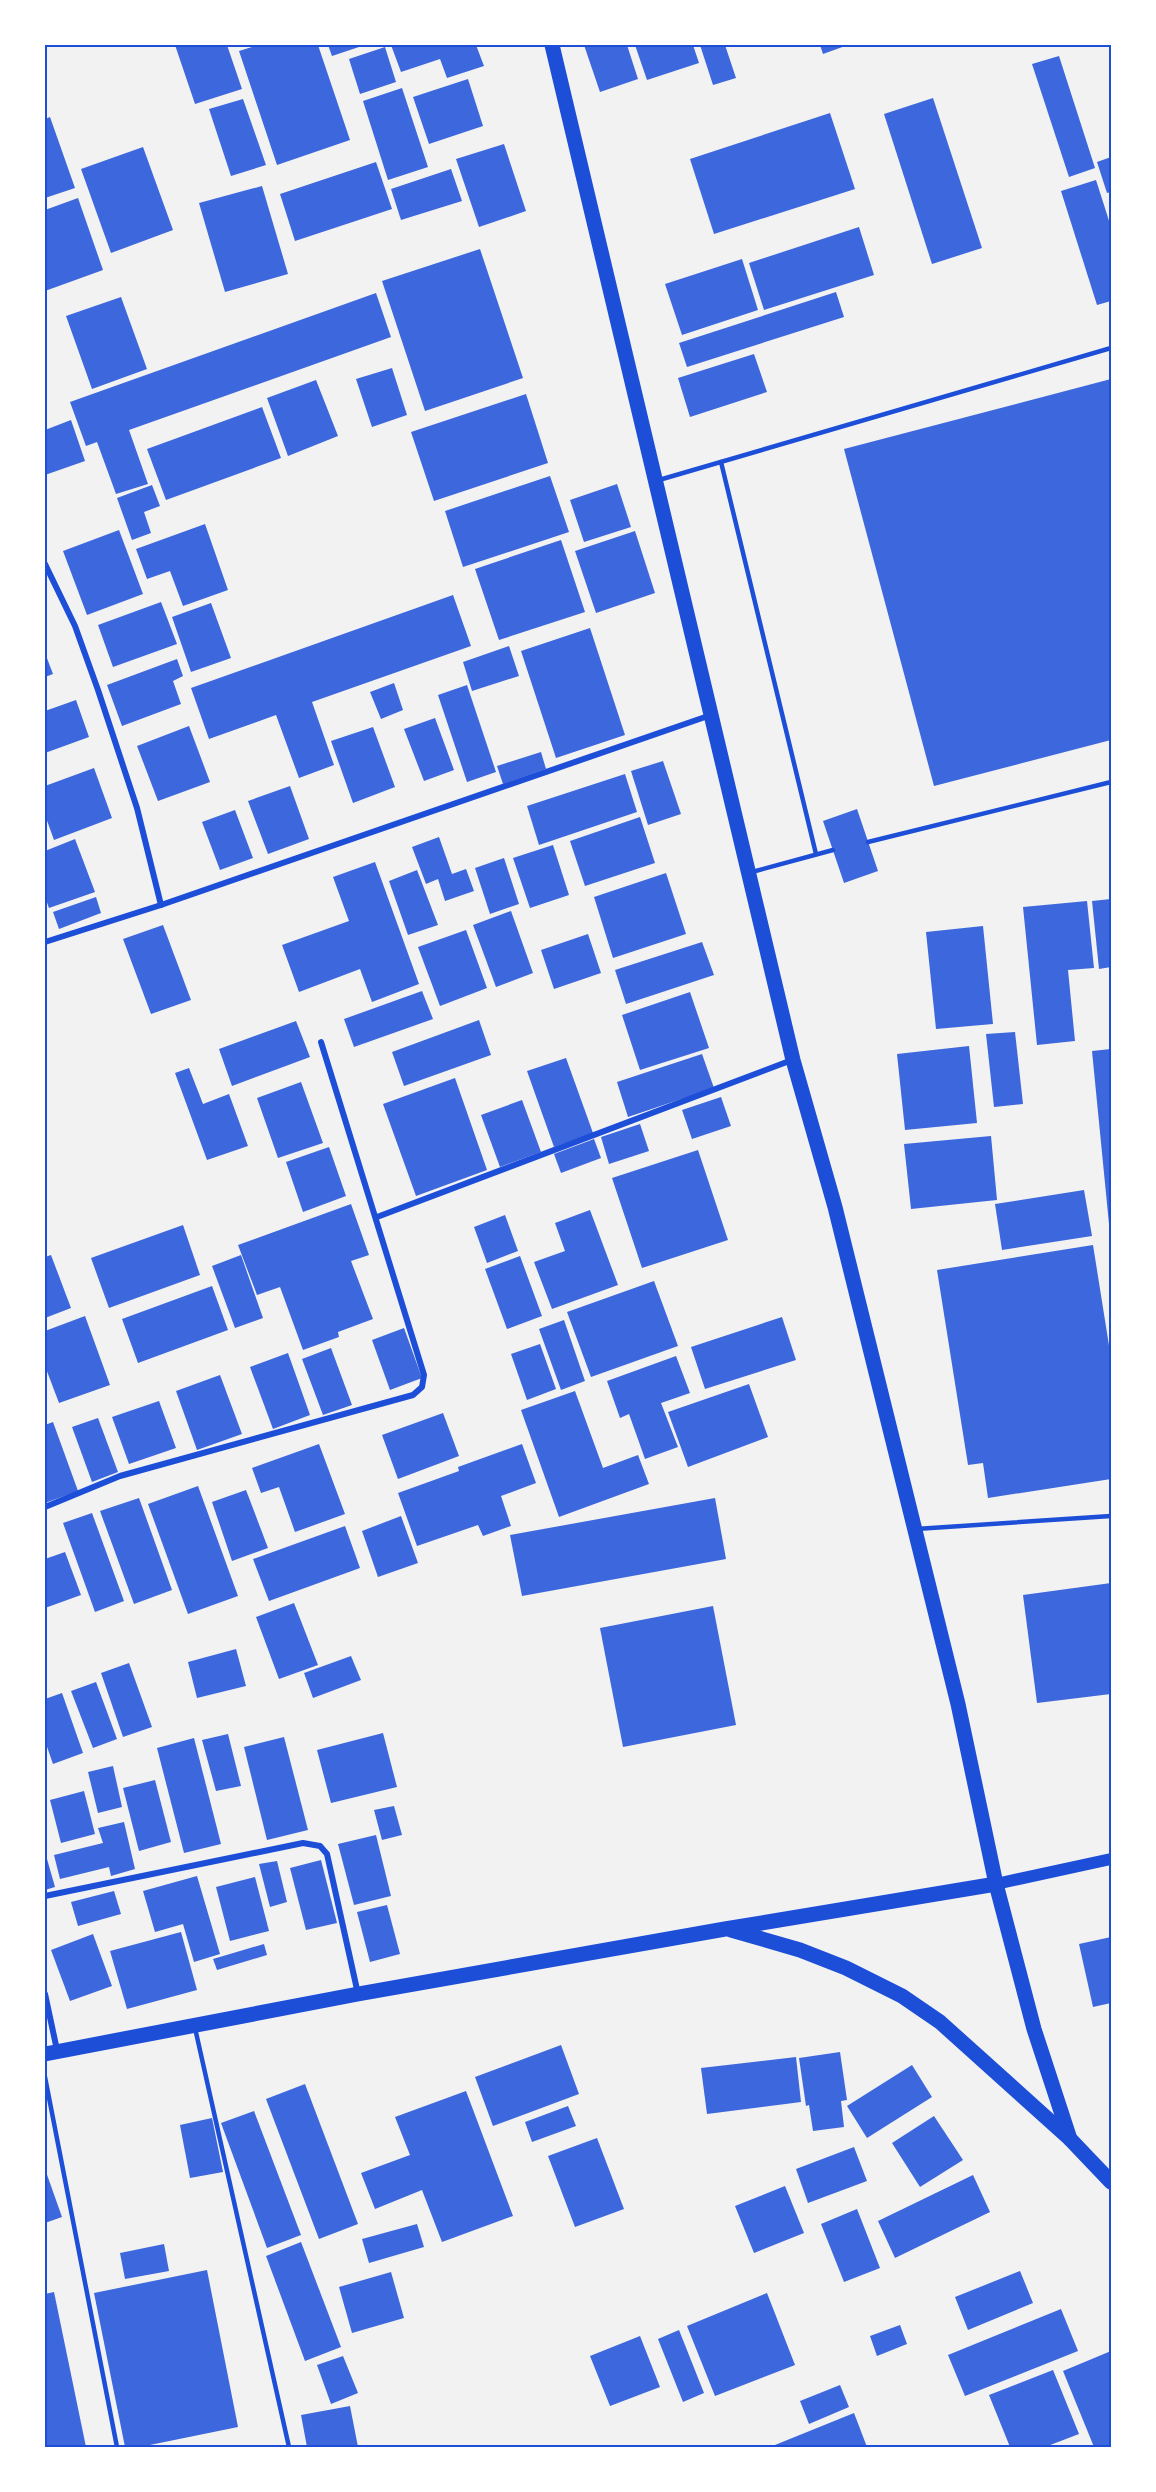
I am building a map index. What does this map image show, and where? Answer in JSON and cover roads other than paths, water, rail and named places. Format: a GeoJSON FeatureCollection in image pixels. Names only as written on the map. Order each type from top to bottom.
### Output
{"type":"FeatureCollection","features":[{"type":"Feature","properties":{"kind":"main road"},"geometry":{"type":"LineString","coordinates":[[552,45],[793,1060],[835,1207],[958,1704],[996,1884],[1034,2029],[1070,2139]]}},
{"type":"Feature","properties":{"kind":"main road"},"geometry":{"type":"LineString","coordinates":[[51,2052],[358,1994],[996,1884],[1111,1860]]}},
{"type":"Feature","properties":{"kind":"main road"},"geometry":{"type":"LineString","coordinates":[[725,1929],[800,1950],[846,1968],[902,1996],[940,2022],[1070,2139],[1111,2182]]}},
{"type":"Feature","properties":{"kind":"street"},"geometry":{"type":"LineString","coordinates":[[45,564],[75,626],[94,679],[137,808],[160,905]]}},
{"type":"Feature","properties":{"kind":"street"},"geometry":{"type":"LineString","coordinates":[[45,942],[160,905],[711,715]]}},
{"type":"Feature","properties":{"kind":"street"},"geometry":{"type":"LineString","coordinates":[[45,1507],[120,1476],[413,1395],[422,1387],[424,1375],[321,1042]]}},
{"type":"Feature","properties":{"kind":"street"},"geometry":{"type":"LineString","coordinates":[[377,1217],[793,1060]]}},
{"type":"Feature","properties":{"kind":"street"},"geometry":{"type":"LineString","coordinates":[[45,1896],[303,1843],[320,1846],[327,1854],[358,1994]]}},
{"type":"Feature","properties":{"kind":"street"},"geometry":{"type":"LineString","coordinates":[[45,1994],[51,2052]]}},
{"type":"Feature","properties":{"kind":"lane"},"geometry":{"type":"LineString","coordinates":[[654,481],[1111,348]]}},
{"type":"Feature","properties":{"kind":"lane"},"geometry":{"type":"LineString","coordinates":[[721,462],[816,854]]}},
{"type":"Feature","properties":{"kind":"lane"},"geometry":{"type":"LineString","coordinates":[[868,842],[1111,782]]}},
{"type":"Feature","properties":{"kind":"lane"},"geometry":{"type":"LineString","coordinates":[[749,873],[833,850]]}},
{"type":"Feature","properties":{"kind":"lane"},"geometry":{"type":"LineString","coordinates":[[913,1529],[1111,1516]]}},
{"type":"Feature","properties":{"kind":"lane"},"geometry":{"type":"LineString","coordinates":[[195,2026],[289,2447]]}},
{"type":"Feature","properties":{"kind":"lane"},"geometry":{"type":"LineString","coordinates":[[45,2077],[117,2447]]}}]}
